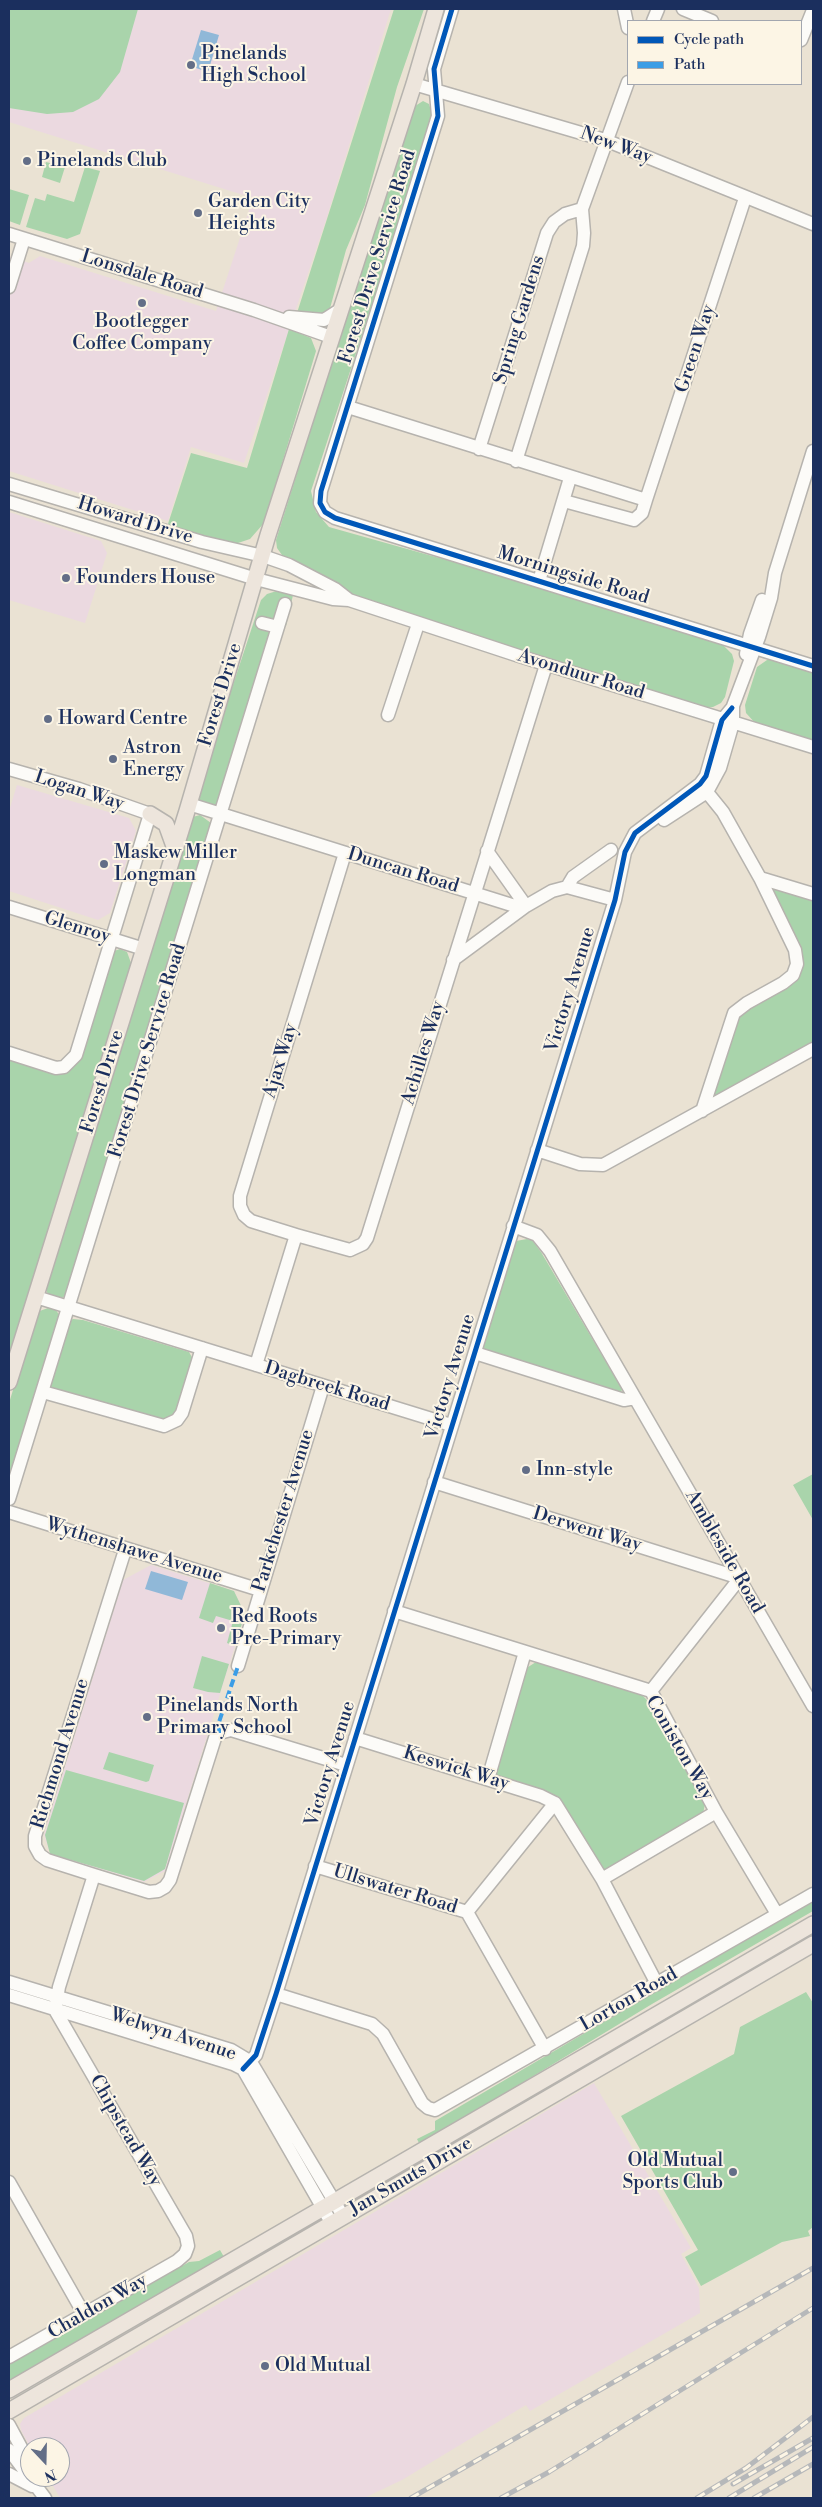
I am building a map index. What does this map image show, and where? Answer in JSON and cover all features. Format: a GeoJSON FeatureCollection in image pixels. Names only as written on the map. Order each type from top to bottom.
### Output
{"type":"FeatureCollection","features":[{"type":"Feature","properties":{"kind":"main road","name":"Forest Drive"},"geometry":{"type":"LineString","coordinates":[[9,1382],[176,849],[256,579],[331,337],[414,84],[436,9]]}},
{"type":"Feature","properties":{"kind":"main road"},"geometry":{"type":"LineString","coordinates":[[150,814],[166,824],[176,849]]}},
{"type":"Feature","properties":{"kind":"main road","name":"Jan Smuts Drive"},"geometry":{"type":"LineString","coordinates":[[9,2390],[328,2203],[813,1924]]}},
{"type":"Feature","properties":{"kind":"main road","name":"Jan Smuts Drive"},"geometry":{"type":"LineString","coordinates":[[9,2411],[813,1944]]}},
{"type":"Feature","properties":{"kind":"street","name":"Forest Drive Service Road"},"geometry":{"type":"LineString","coordinates":[[325,512],[320,502],[321,491],[438,116],[434,69],[452,9]]}},
{"type":"Feature","properties":{"kind":"street"},"geometry":{"type":"LineString","coordinates":[[624,9],[627,23]]}},
{"type":"Feature","properties":{"kind":"street"},"geometry":{"type":"LineString","coordinates":[[684,9],[710,20]]}},
{"type":"Feature","properties":{"kind":"street"},"geometry":{"type":"LineString","coordinates":[[802,38],[813,10]]}},
{"type":"Feature","properties":{"kind":"street","name":"New Way"},"geometry":{"type":"LineString","coordinates":[[414,84],[606,140],[813,224]]}},
{"type":"Feature","properties":{"kind":"street","name":"Spring Gardens"},"geometry":{"type":"LineString","coordinates":[[516,460],[583,246],[582,209],[627,85]]}},
{"type":"Feature","properties":{"kind":"street","name":"Green Way"},"geometry":{"type":"LineString","coordinates":[[564,501],[634,520],[642,512],[745,198]]}},
{"type":"Feature","properties":{"kind":"street","name":"Spring Gardens"},"geometry":{"type":"LineString","coordinates":[[479,449],[547,232],[554,222],[565,214],[582,209]]}},
{"type":"Feature","properties":{"kind":"street","name":"Lonsdale Road"},"geometry":{"type":"LineString","coordinates":[[9,234],[259,312],[331,337]]}},
{"type":"Feature","properties":{"kind":"street"},"geometry":{"type":"LineString","coordinates":[[9,287],[24,238]]}},
{"type":"Feature","properties":{"kind":"street","name":"Lonsdale Road"},"geometry":{"type":"LineString","coordinates":[[259,312],[319,321],[329,319],[341,309]]}},
{"type":"Feature","properties":{"kind":"street"},"geometry":{"type":"LineString","coordinates":[[348,407],[570,478],[646,500]]}},
{"type":"Feature","properties":{"kind":"street"},"geometry":{"type":"LineString","coordinates":[[728,721],[751,648],[771,598],[775,573],[813,451]]}},
{"type":"Feature","properties":{"kind":"street"},"geometry":{"type":"LineString","coordinates":[[539,580],[570,478]]}},
{"type":"Feature","properties":{"kind":"street","name":"Howard Drive"},"geometry":{"type":"LineString","coordinates":[[9,484],[202,542],[263,556]]}},
{"type":"Feature","properties":{"kind":"street","name":"Howard Drive"},"geometry":{"type":"LineString","coordinates":[[9,502],[256,579]]}},
{"type":"Feature","properties":{"kind":"street","name":"Morningside Road"},"geometry":{"type":"LineString","coordinates":[[325,512],[334,518],[813,666]]}},
{"type":"Feature","properties":{"kind":"street","name":"Avonduur Road"},"geometry":{"type":"LineString","coordinates":[[263,556],[289,565],[335,589],[349,600]]}},
{"type":"Feature","properties":{"kind":"street","name":"Avonduur Road"},"geometry":{"type":"LineString","coordinates":[[256,579],[333,599],[349,600],[546,665],[813,747]]}},
{"type":"Feature","properties":{"kind":"street","name":"Forest Drive Service Road"},"geometry":{"type":"LineString","coordinates":[[9,1499],[222,815],[285,604]]}},
{"type":"Feature","properties":{"kind":"street"},"geometry":{"type":"LineString","coordinates":[[262,624],[278,627]]}},
{"type":"Feature","properties":{"kind":"street"},"geometry":{"type":"LineString","coordinates":[[388,715],[418,624]]}},
{"type":"Feature","properties":{"kind":"street","name":"Achilles Way"},"geometry":{"type":"LineString","coordinates":[[296,1235],[350,1250],[363,1244],[367,1238],[546,665]]}},
{"type":"Feature","properties":{"kind":"street","name":"Victory Avenue"},"geometry":{"type":"LineString","coordinates":[[247,2066],[260,2041],[276,1994],[620,884],[620,871],[625,852],[635,833],[703,788],[728,721]]}},
{"type":"Feature","properties":{"kind":"street","name":"Logan Way"},"geometry":{"type":"LineString","coordinates":[[9,769],[80,789],[150,814]]}},
{"type":"Feature","properties":{"kind":"street"},"geometry":{"type":"LineString","coordinates":[[702,1111],[734,1013],[747,1002],[783,983],[793,975],[798,964],[795,950],[760,878],[723,812],[703,788]]}},
{"type":"Feature","properties":{"kind":"street","name":"Duncan Road"},"geometry":{"type":"LineString","coordinates":[[189,804],[515,906],[526,906]]}},
{"type":"Feature","properties":{"kind":"street"},"geometry":{"type":"LineString","coordinates":[[9,1053],[56,1068],[64,1067],[76,1055],[150,814]]}},
{"type":"Feature","properties":{"kind":"street"},"geometry":{"type":"LineString","coordinates":[[567,887],[572,877],[611,850]]}},
{"type":"Feature","properties":{"kind":"street"},"geometry":{"type":"LineString","coordinates":[[487,851],[526,906]]}},
{"type":"Feature","properties":{"kind":"street","name":"Ajax Way"},"geometry":{"type":"LineString","coordinates":[[296,1235],[251,1221],[244,1215],[240,1206],[240,1196],[345,853]]}},
{"type":"Feature","properties":{"kind":"street"},"geometry":{"type":"LineString","coordinates":[[760,878],[813,894]]}},
{"type":"Feature","properties":{"kind":"street"},"geometry":{"type":"LineString","coordinates":[[453,960],[526,906],[552,890],[567,887],[615,900]]}},
{"type":"Feature","properties":{"kind":"street","name":"Glenroy"},"geometry":{"type":"LineString","coordinates":[[9,907],[144,948]]}},
{"type":"Feature","properties":{"kind":"street"},"geometry":{"type":"LineString","coordinates":[[537,1150],[580,1164],[603,1165],[813,1049]]}},
{"type":"Feature","properties":{"kind":"street","name":"Ambleside Road"},"geometry":{"type":"LineString","coordinates":[[513,1226],[537,1235],[544,1242],[813,1706]]}},
{"type":"Feature","properties":{"kind":"street"},"geometry":{"type":"LineString","coordinates":[[256,1365],[296,1235]]}},
{"type":"Feature","properties":{"kind":"street","name":"Dagbreek Road"},"geometry":{"type":"LineString","coordinates":[[36,1297],[451,1425]]}},
{"type":"Feature","properties":{"kind":"street"},"geometry":{"type":"LineString","coordinates":[[43,1392],[164,1426],[177,1420],[182,1413],[202,1348]]}},
{"type":"Feature","properties":{"kind":"street"},"geometry":{"type":"LineString","coordinates":[[474,1352],[624,1400],[635,1398]]}},
{"type":"Feature","properties":{"kind":"street","name":"Parkchester Avenue"},"geometry":{"type":"LineString","coordinates":[[238,1666],[323,1386]]}},
{"type":"Feature","properties":{"kind":"street","name":"Derwent Way"},"geometry":{"type":"LineString","coordinates":[[434,1482],[740,1578]]}},
{"type":"Feature","properties":{"kind":"street","name":"Wythenshawe Avenue"},"geometry":{"type":"LineString","coordinates":[[9,1512],[125,1550],[260,1590]]}},
{"type":"Feature","properties":{"kind":"street","name":"Richmond Avenue"},"geometry":{"type":"LineString","coordinates":[[94,1875],[46,1860],[40,1855],[35,1846],[35,1836],[125,1550]]}},
{"type":"Feature","properties":{"kind":"street"},"geometry":{"type":"LineString","coordinates":[[651,1691],[740,1578]]}},
{"type":"Feature","properties":{"kind":"street","name":"Coniston Way"},"geometry":{"type":"LineString","coordinates":[[394,1611],[651,1691],[716,1812],[778,1914]]}},
{"type":"Feature","properties":{"kind":"street"},"geometry":{"type":"LineString","coordinates":[[488,1779],[525,1652]]}},
{"type":"Feature","properties":{"kind":"street"},"geometry":{"type":"LineString","coordinates":[[56,2004],[94,1875],[149,1892],[158,1891],[165,1887],[170,1880],[215,1738],[225,1730],[231,1730],[346,1765]]}},
{"type":"Feature","properties":{"kind":"street","name":"Keswick Way"},"geometry":{"type":"LineString","coordinates":[[355,1738],[541,1796],[555,1803]]}},
{"type":"Feature","properties":{"kind":"street"},"geometry":{"type":"LineString","coordinates":[[467,1912],[555,1803],[602,1878],[657,1984]]}},
{"type":"Feature","properties":{"kind":"street"},"geometry":{"type":"LineString","coordinates":[[602,1878],[716,1812]]}},
{"type":"Feature","properties":{"kind":"street","name":"Ullswater Road"},"geometry":{"type":"LineString","coordinates":[[315,1866],[467,1912],[545,2049]]}},
{"type":"Feature","properties":{"kind":"street","name":"Lorton Road"},"geometry":{"type":"LineString","coordinates":[[276,1994],[372,2024],[383,2034],[422,2103],[428,2108],[435,2110],[545,2049],[813,1894]]}},
{"type":"Feature","properties":{"kind":"street","name":"Welwyn Avenue"},"geometry":{"type":"LineString","coordinates":[[9,1982],[56,2004],[233,2064],[247,2066]]}},
{"type":"Feature","properties":{"kind":"street","name":"Welwyn Avenue"},"geometry":{"type":"LineString","coordinates":[[9,1995],[56,2004],[231,2050],[247,2066],[337,2220]]}},
{"type":"Feature","properties":{"kind":"street","name":"Chipstead Way"},"geometry":{"type":"LineString","coordinates":[[56,2004],[186,2236],[188,2246],[185,2254]]}},
{"type":"Feature","properties":{"kind":"street"},"geometry":{"type":"LineString","coordinates":[[231,2050],[248,2050],[260,2041]]}},
{"type":"Feature","properties":{"kind":"street"},"geometry":{"type":"LineString","coordinates":[[9,2182],[84,2314]]}},
{"type":"Feature","properties":{"kind":"street","name":"Chaldon Way"},"geometry":{"type":"LineString","coordinates":[[9,2357],[177,2261],[185,2254]]}},
{"type":"Feature","properties":{"kind":"street"},"geometry":{"type":"LineString","coordinates":[[9,2425],[14,2455],[44,2496]]}},
{"type":"Feature","properties":{"kind":"street"},"geometry":{"type":"LineString","coordinates":[[9,2474],[28,2482],[44,2496]]}},
{"type":"Feature","properties":{"kind":"shaded area"},"geometry":{"type":"Polygon","coordinates":[[[9,9],[391,9],[326,220],[244,463],[191,447],[168,521],[9,471],[9,256],[29,263],[40,256],[216,311],[253,198],[9,122],[9,9]]]}},
{"type":"Feature","properties":{"kind":"shaded area"},"geometry":{"type":"Polygon","coordinates":[[[9,512],[101,541],[107,553],[85,623],[9,600],[9,512]]]}},
{"type":"Feature","properties":{"kind":"shaded area"},"geometry":{"type":"Polygon","coordinates":[[[17,785],[129,818],[136,831],[110,913],[98,920],[9,891],[9,811],[17,785]]]}},
{"type":"Feature","properties":{"kind":"shaded area","name":"Pinelands North Primary School"},"geometry":{"type":"Polygon","coordinates":[[[151,1565],[234,1591],[245,1614],[165,1871],[144,1882],[50,1854],[44,1835],[123,1580],[151,1565]]]}},
{"type":"Feature","properties":{"kind":"shaded area"},"geometry":{"type":"Polygon","coordinates":[[[594,2083],[691,2248],[681,2254],[699,2288],[700,2313],[530,2411],[526,2405],[402,2480],[364,2498],[60,2498],[54,2487],[70,2487],[70,2437],[25,2437],[20,2424],[24,2418],[594,2083]]]}},
{"type":"Feature","properties":{"kind":"green space"},"geometry":{"type":"Polygon","coordinates":[[[9,9],[138,9],[120,72],[99,99],[73,112],[47,114],[9,108],[9,9]]]}},
{"type":"Feature","properties":{"kind":"green space"},"geometry":{"type":"Polygon","coordinates":[[[394,9],[424,9],[397,87],[365,205],[346,250],[329,312],[324,315],[297,313],[394,9]]]}},
{"type":"Feature","properties":{"kind":"green space"},"geometry":{"type":"Polygon","coordinates":[[[423,101],[429,104],[433,117],[311,491],[316,512],[329,527],[539,586],[721,643],[732,654],[734,661],[725,697],[721,703],[713,707],[704,708],[461,635],[362,599],[287,562],[277,548],[276,540],[412,108],[423,101]]]}},
{"type":"Feature","properties":{"kind":"green space"},"geometry":{"type":"Polygon","coordinates":[[[46,162],[65,167],[60,183],[42,177],[46,162]]]}},
{"type":"Feature","properties":{"kind":"green space"},"geometry":{"type":"Polygon","coordinates":[[[85,167],[100,171],[80,234],[67,239],[26,227],[35,198],[45,201],[47,194],[74,202],[85,167]]]}},
{"type":"Feature","properties":{"kind":"green space"},"geometry":{"type":"Polygon","coordinates":[[[9,189],[29,195],[20,225],[9,221],[9,189]]]}},
{"type":"Feature","properties":{"kind":"green space"},"geometry":{"type":"Polygon","coordinates":[[[289,329],[311,338],[316,351],[264,523],[250,539],[235,544],[220,542],[167,527],[191,453],[247,468],[289,329]]]}},
{"type":"Feature","properties":{"kind":"green space"},"geometry":{"type":"Polygon","coordinates":[[[280,590],[293,595],[286,626],[275,622],[217,807],[200,801],[197,794],[261,600],[267,594],[280,590]]]}},
{"type":"Feature","properties":{"kind":"green space"},"geometry":{"type":"Polygon","coordinates":[[[775,659],[813,671],[813,742],[756,724],[746,713],[745,705],[757,667],[767,660],[775,659]]]}},
{"type":"Feature","properties":{"kind":"green space"},"geometry":{"type":"Polygon","coordinates":[[[200,815],[211,823],[67,1295],[58,1300],[49,1296],[44,1286],[189,818],[200,815]]]}},
{"type":"Feature","properties":{"kind":"green space"},"geometry":{"type":"Polygon","coordinates":[[[775,889],[813,901],[813,1055],[715,1097],[712,1094],[737,1017],[799,971],[772,891],[775,889]]]}},
{"type":"Feature","properties":{"kind":"green space"},"geometry":{"type":"Polygon","coordinates":[[[120,949],[127,952],[131,963],[9,1355],[9,1060],[48,1072],[69,1067],[114,951],[120,949]]]}},
{"type":"Feature","properties":{"kind":"green space"},"geometry":{"type":"Polygon","coordinates":[[[532,1240],[541,1252],[622,1389],[621,1394],[485,1353],[482,1342],[516,1241],[532,1240]]]}},
{"type":"Feature","properties":{"kind":"green space"},"geometry":{"type":"Polygon","coordinates":[[[48,1308],[56,1310],[61,1318],[9,1483],[9,1403],[37,1312],[48,1308]]]}},
{"type":"Feature","properties":{"kind":"green space"},"geometry":{"type":"Polygon","coordinates":[[[73,1319],[83,1320],[189,1352],[194,1361],[174,1420],[169,1423],[48,1391],[69,1321],[73,1319]]]}},
{"type":"Feature","properties":{"kind":"green space"},"geometry":{"type":"Polygon","coordinates":[[[813,1474],[813,1520],[793,1485],[813,1474]]]}},
{"type":"Feature","properties":{"kind":"green space"},"geometry":{"type":"Polygon","coordinates":[[[210,1583],[234,1591],[245,1614],[235,1646],[227,1643],[233,1621],[216,1616],[213,1623],[199,1618],[210,1583]]]}},
{"type":"Feature","properties":{"kind":"green space"},"geometry":{"type":"Polygon","coordinates":[[[202,1656],[229,1664],[220,1693],[193,1688],[202,1656]]]}},
{"type":"Feature","properties":{"kind":"green space"},"geometry":{"type":"Polygon","coordinates":[[[536,1662],[642,1695],[652,1705],[705,1804],[703,1814],[609,1872],[602,1871],[562,1808],[495,1776],[525,1669],[536,1662]]]}},
{"type":"Feature","properties":{"kind":"green space"},"geometry":{"type":"Polygon","coordinates":[[[109,1752],[154,1765],[149,1781],[146,1782],[103,1769],[109,1752]]]}},
{"type":"Feature","properties":{"kind":"green space"},"geometry":{"type":"Polygon","coordinates":[[[66,1770],[184,1803],[165,1869],[144,1881],[50,1854],[45,1835],[66,1770]]]}},
{"type":"Feature","properties":{"kind":"green space"},"geometry":{"type":"Polygon","coordinates":[[[813,1899],[813,1911],[652,2004],[420,2145],[417,2139],[435,2130],[435,2121],[813,1899]]]}},
{"type":"Feature","properties":{"kind":"green space","name":"Old Mutual Sports Club"},"geometry":{"type":"Polygon","coordinates":[[[806,1992],[813,2003],[813,2227],[808,2231],[810,2236],[782,2242],[701,2286],[685,2257],[698,2250],[621,2116],[734,2054],[740,2027],[806,1992]]]}},
{"type":"Feature","properties":{"kind":"green space"},"geometry":{"type":"Polygon","coordinates":[[[220,2250],[224,2257],[9,2385],[9,2364],[189,2262],[199,2261],[220,2250]]]}},
{"type":"Feature","properties":{"kind":"water"},"geometry":{"type":"Polygon","coordinates":[[[201,30],[219,35],[208,72],[190,66],[201,30]]]}},
{"type":"Feature","properties":{"kind":"water"},"geometry":{"type":"Polygon","coordinates":[[[151,1571],[188,1582],[182,1600],[145,1589],[151,1571]]]}},
{"type":"Feature","properties":{"kind":"railway"},"geometry":{"type":"LineString","coordinates":[[411,2498],[813,2268]]}},
{"type":"Feature","properties":{"kind":"railway"},"geometry":{"type":"LineString","coordinates":[[501,2498],[549,2472],[813,2308]]}},
{"type":"Feature","properties":{"kind":"railway"},"geometry":{"type":"LineString","coordinates":[[697,2498],[746,2468],[813,2417]]}},
{"type":"Feature","properties":{"kind":"railway"},"geometry":{"type":"LineString","coordinates":[[733,2484],[813,2438]]}},
{"type":"Feature","properties":{"kind":"railway"},"geometry":{"type":"LineString","coordinates":[[729,2498],[813,2447]]}},
{"type":"Feature","properties":{"kind":"railway"},"geometry":{"type":"LineString","coordinates":[[754,2498],[813,2464]]}},
{"type":"Feature","properties":{"kind":"marked path"},"geometry":{"type":"LineString","coordinates":[[219,1733],[219,1722],[238,1666]]}},
{"type":"Feature","properties":{"kind":"cycle path"},"geometry":{"type":"LineString","coordinates":[[452,9],[434,69],[438,116],[321,491],[320,503],[325,512],[335,518],[813,666]]}},
{"type":"Feature","properties":{"kind":"cycle path"},"geometry":{"type":"LineString","coordinates":[[243,2069],[256,2055],[276,1994],[615,900],[625,852],[635,833],[700,784],[706,776],[722,720],[732,708]]}},
{"type":"Feature","properties":{"kind":"place","name":"Pinelands High School"},"geometry":{"type":"Point","coordinates":[191,65]}},
{"type":"Feature","properties":{"kind":"place","name":"Pinelands Club"},"geometry":{"type":"Point","coordinates":[27,161]}},
{"type":"Feature","properties":{"kind":"place","name":"Garden City Heights"},"geometry":{"type":"Point","coordinates":[198,213]}},
{"type":"Feature","properties":{"kind":"place","name":"Bootlegger Coffee Company"},"geometry":{"type":"Point","coordinates":[142,303]}},
{"type":"Feature","properties":{"kind":"place","name":"Founders House"},"geometry":{"type":"Point","coordinates":[66,578]}},
{"type":"Feature","properties":{"kind":"place","name":"Howard Centre"},"geometry":{"type":"Point","coordinates":[48,719]}},
{"type":"Feature","properties":{"kind":"place","name":"Astron Energy"},"geometry":{"type":"Point","coordinates":[113,759]}},
{"type":"Feature","properties":{"kind":"place","name":"Maskew Miller Longman"},"geometry":{"type":"Point","coordinates":[104,864]}},
{"type":"Feature","properties":{"kind":"place","name":"Inn-style"},"geometry":{"type":"Point","coordinates":[526,1470]}},
{"type":"Feature","properties":{"kind":"place","name":"Red Roots Pre-Primary"},"geometry":{"type":"Point","coordinates":[221,1628]}},
{"type":"Feature","properties":{"kind":"place","name":"Pinelands North Primary School"},"geometry":{"type":"Point","coordinates":[147,1717]}},
{"type":"Feature","properties":{"kind":"place","name":"Old Mutual Sports Club"},"geometry":{"type":"Point","coordinates":[733,2172]}},
{"type":"Feature","properties":{"kind":"place","name":"Old Mutual"},"geometry":{"type":"Point","coordinates":[265,2366]}}]}
